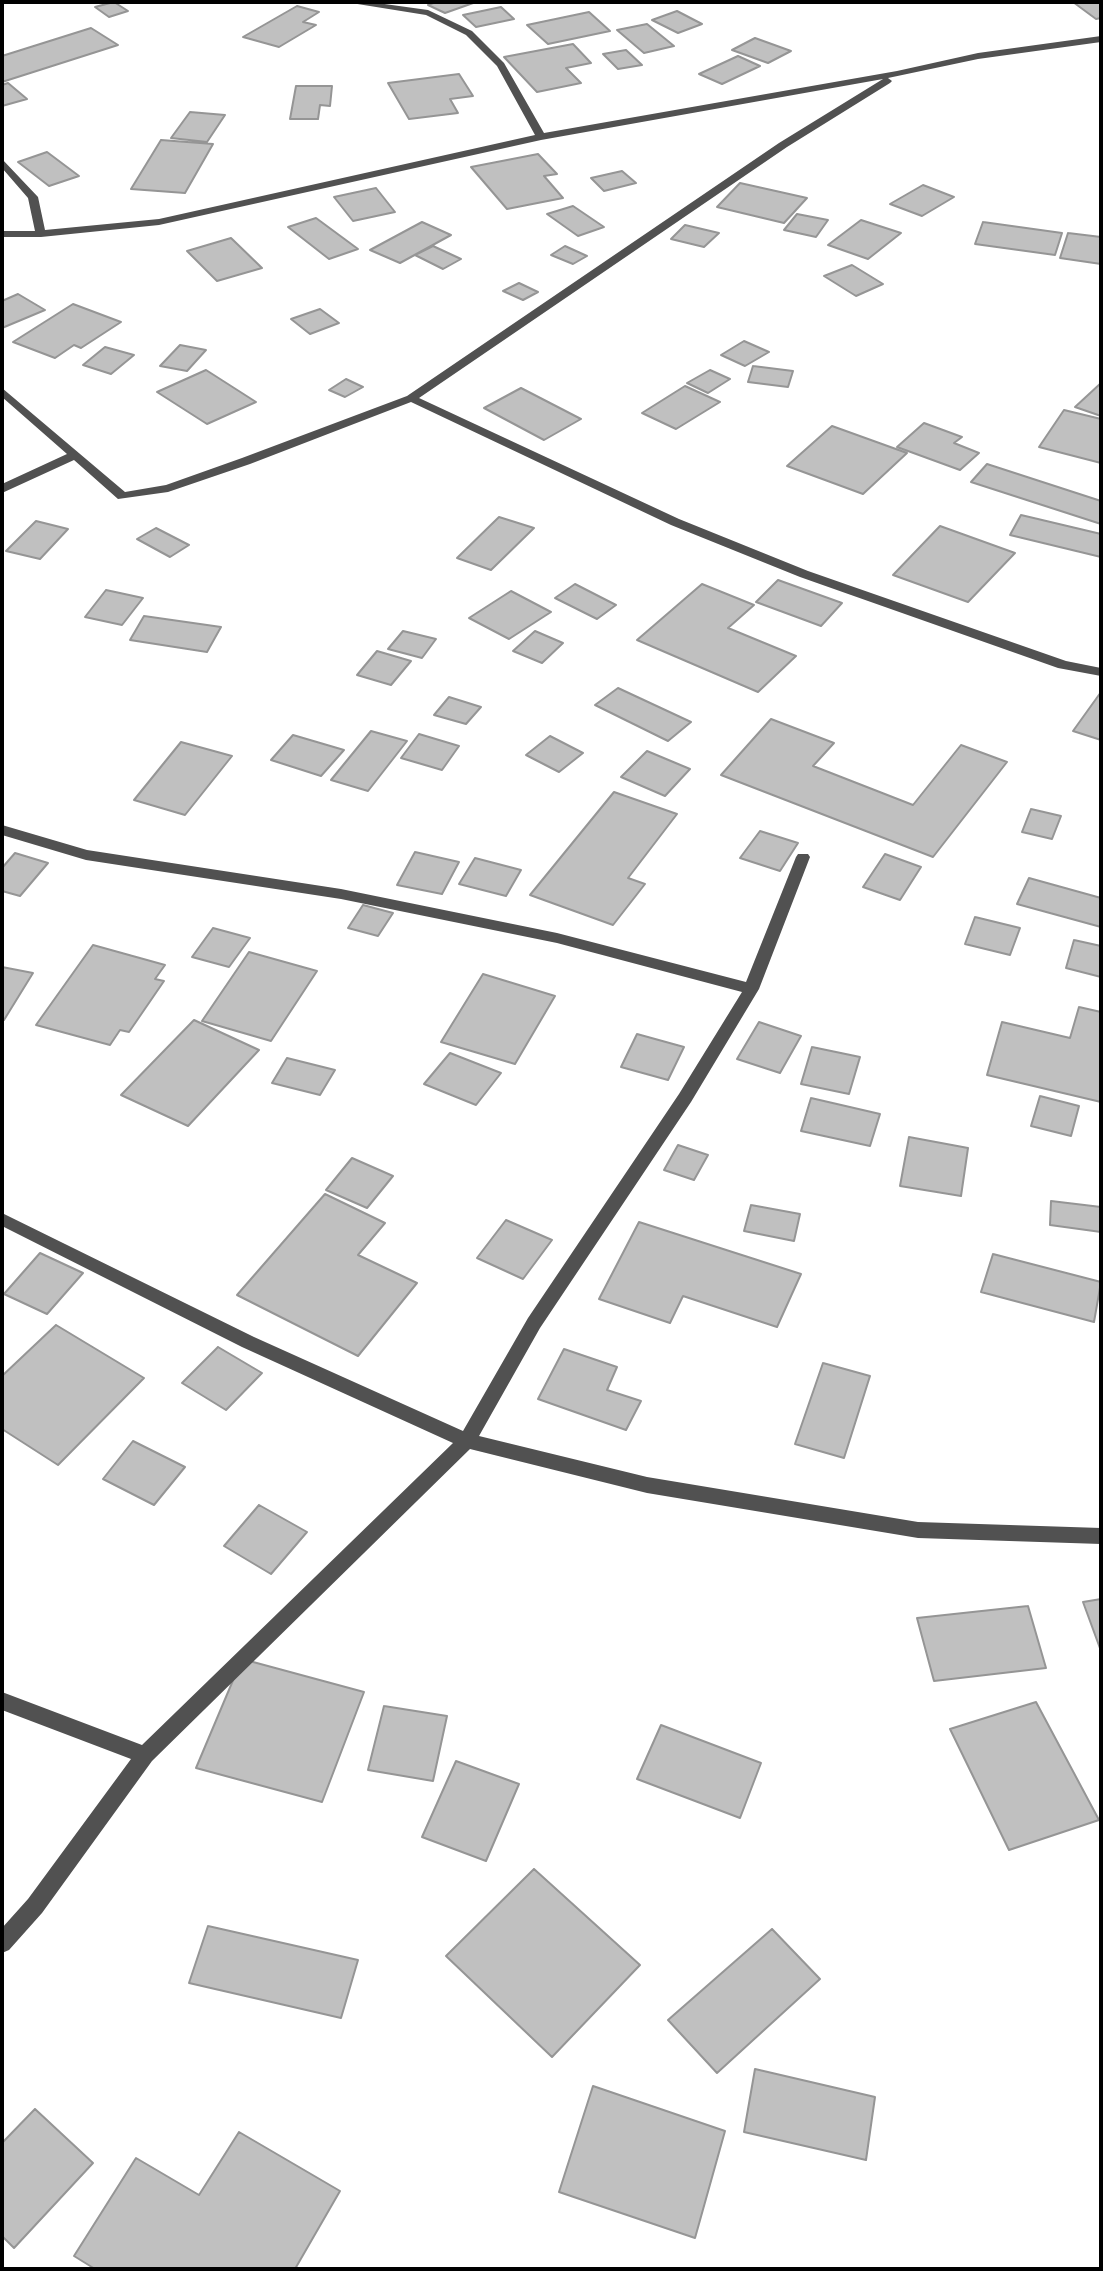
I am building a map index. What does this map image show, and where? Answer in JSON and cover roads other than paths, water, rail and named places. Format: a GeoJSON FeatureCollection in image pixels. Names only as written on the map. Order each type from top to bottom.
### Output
{"type":"FeatureCollection","features":[{"type":"Feature","properties":{"kind":"street"},"geometry":{"type":"LineString","coordinates":[[350,2],[428,13],[469,33],[501,65],[541,137]]}},
{"type":"Feature","properties":{"kind":"street"},"geometry":{"type":"LineString","coordinates":[[2,234],[41,234],[159,222],[541,137],[897,74],[978,56],[1101,39]]}},
{"type":"Feature","properties":{"kind":"street"},"geometry":{"type":"LineString","coordinates":[[2,391],[122,496],[168,488],[411,398],[783,145],[897,74]]}},
{"type":"Feature","properties":{"kind":"street"},"geometry":{"type":"LineString","coordinates":[[2,162],[33,197],[41,234]]}},
{"type":"Feature","properties":{"kind":"street"},"geometry":{"type":"LineString","coordinates":[[411,398],[675,522],[804,574],[1063,665],[1101,672]]}},
{"type":"Feature","properties":{"kind":"street"},"geometry":{"type":"LineString","coordinates":[[2,489],[75,455]]}},
{"type":"Feature","properties":{"kind":"street"},"geometry":{"type":"LineString","coordinates":[[2,830],[86,855],[341,894],[557,938],[751,989]]}},
{"type":"Feature","properties":{"kind":"street"},"geometry":{"type":"LineString","coordinates":[[2,1943],[35,1906],[145,1755],[467,1441],[534,1323],[685,1098],[751,989],[803,857]]}},
{"type":"Feature","properties":{"kind":"street"},"geometry":{"type":"LineString","coordinates":[[2,1219],[248,1342],[467,1441],[647,1485],[918,1530],[1101,1536]]}},
{"type":"Feature","properties":{"kind":"street"},"geometry":{"type":"LineString","coordinates":[[2,1701],[145,1755]]}}]}
